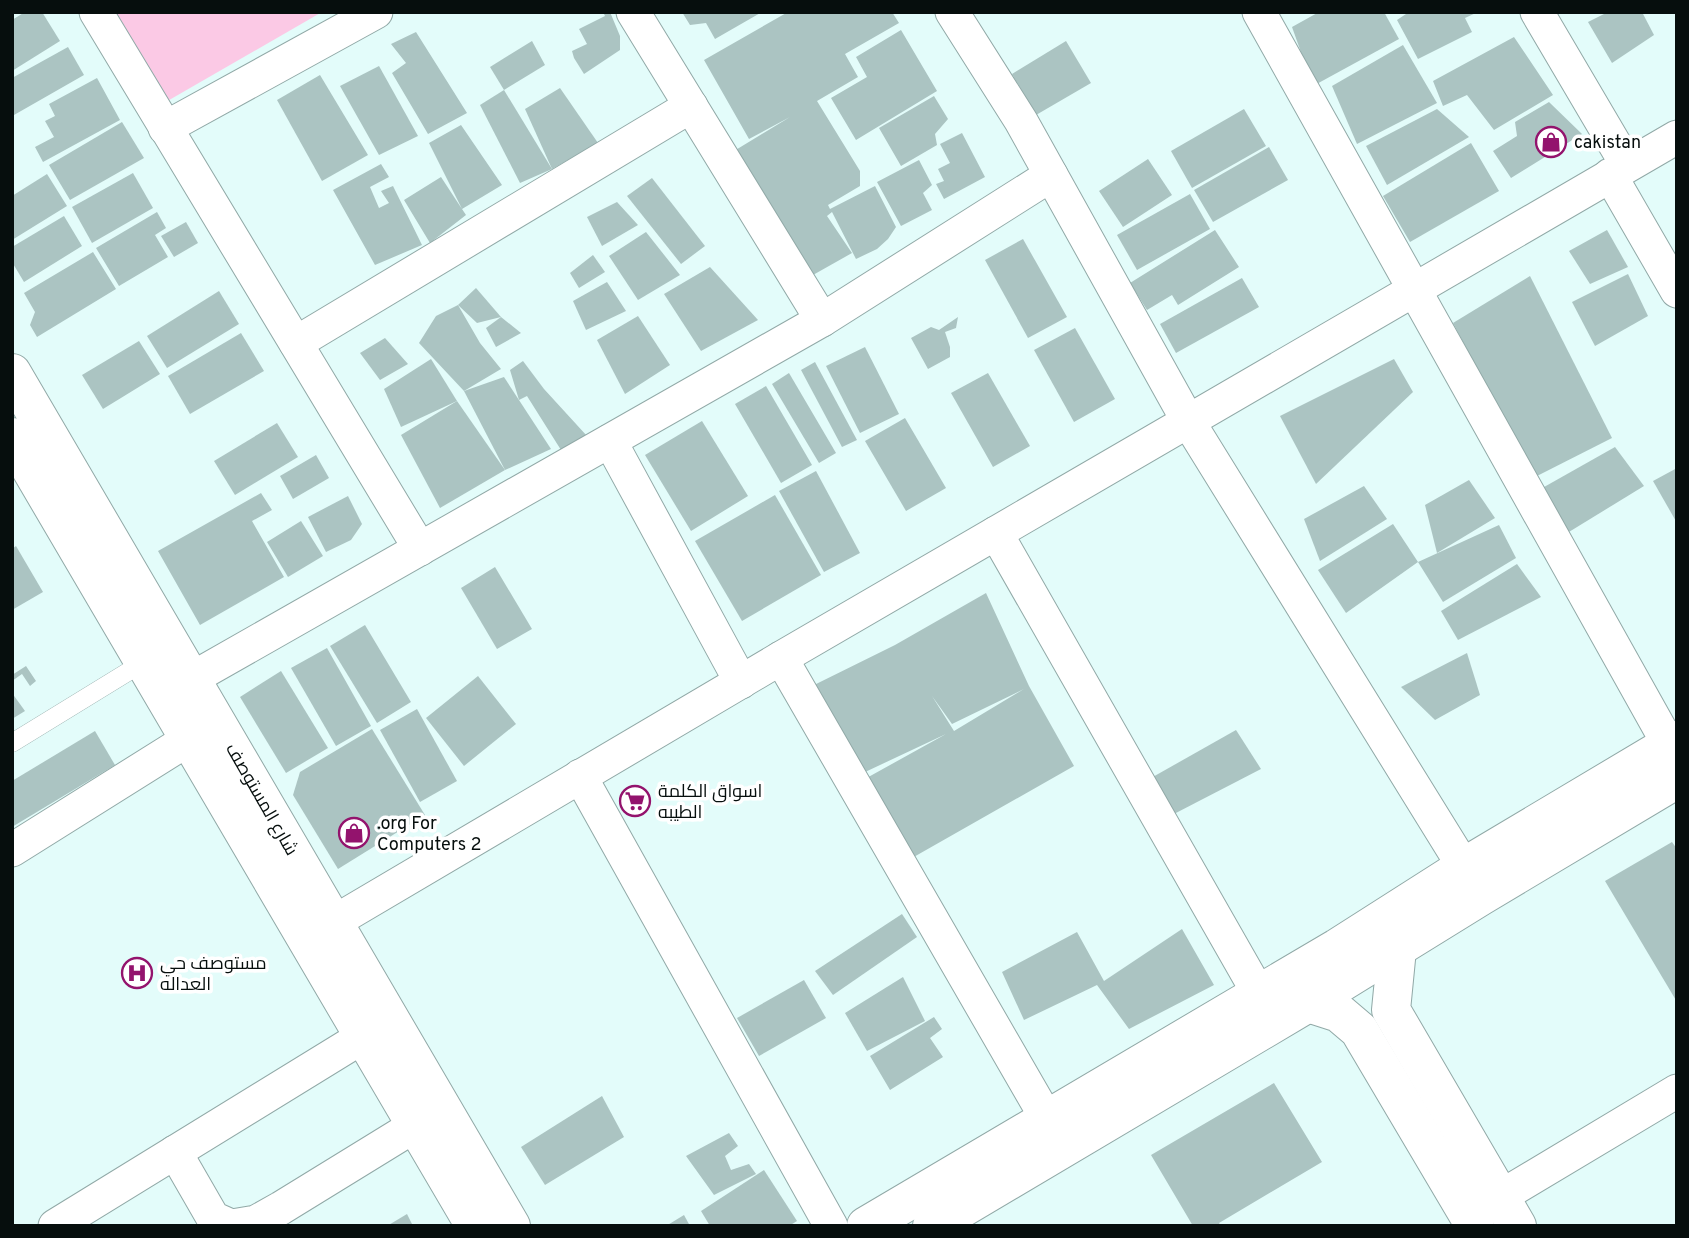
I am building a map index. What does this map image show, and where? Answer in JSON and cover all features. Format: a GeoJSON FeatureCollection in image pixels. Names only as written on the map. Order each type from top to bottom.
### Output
{"type":"FeatureCollection","features":[{"type":"Feature","properties":{"kind":"street"},"geometry":{"type":"LineString","coordinates":[[96,12],[420,550]]}},
{"type":"Feature","properties":{"kind":"street"},"geometry":{"type":"LineString","coordinates":[[165,128],[376,12]]}},
{"type":"Feature","properties":{"kind":"street"},"geometry":{"type":"LineString","coordinates":[[633,12],[822,320]]}},
{"type":"Feature","properties":{"kind":"street"},"geometry":{"type":"LineString","coordinates":[[952,12],[1021,121],[1188,421],[1464,867]]}},
{"type":"Feature","properties":{"kind":"street"},"geometry":{"type":"LineString","coordinates":[[1259,12],[1675,756]]}},
{"type":"Feature","properties":{"kind":"street"},"geometry":{"type":"LineString","coordinates":[[1537,12],[1677,291]]}},
{"type":"Feature","properties":{"kind":"street"},"geometry":{"type":"LineString","coordinates":[[296,343],[691,106]]}},
{"type":"Feature","properties":{"kind":"street"},"geometry":{"type":"LineString","coordinates":[[334,922],[781,658],[1677,137]]}},
{"type":"Feature","properties":{"kind":"street"},"geometry":{"type":"LineString","coordinates":[[191,679],[822,320],[1051,175]]}},
{"type":"Feature","properties":{"kind":"street","name":"شارع المستوصف"},"geometry":{"type":"LineString","coordinates":[[12,373],[144,662],[475,1226]]}},
{"type":"Feature","properties":{"kind":"street","name":"شارع المستوصف"},"geometry":{"type":"LineString","coordinates":[[12,438],[84,527],[191,679],[511,1226]]}},
{"type":"Feature","properties":{"kind":"street"},"geometry":{"type":"LineString","coordinates":[[610,441],[741,682]]}},
{"type":"Feature","properties":{"kind":"street"},"geometry":{"type":"LineString","coordinates":[[996,533],[1259,994]]}},
{"type":"Feature","properties":{"kind":"street"},"geometry":{"type":"LineString","coordinates":[[781,658],[1047,1119]]}},
{"type":"Feature","properties":{"kind":"street"},"geometry":{"type":"LineString","coordinates":[[12,850],[189,739]]}},
{"type":"Feature","properties":{"kind":"street"},"geometry":{"type":"LineString","coordinates":[[866,1226],[1259,994],[1464,867],[1675,756]]}},
{"type":"Feature","properties":{"kind":"street"},"geometry":{"type":"LineString","coordinates":[[932,1226],[1396,949],[1481,895],[1675,756]]}},
{"type":"Feature","properties":{"kind":"street"},"geometry":{"type":"LineString","coordinates":[[580,776],[831,1226]]}},
{"type":"Feature","properties":{"kind":"street"},"geometry":{"type":"LineString","coordinates":[[1396,949],[1391,1010],[1482,1218]]}},
{"type":"Feature","properties":{"kind":"street"},"geometry":{"type":"LineString","coordinates":[[1308,1003],[1339,1013],[1359,1030],[1482,1218]]}},
{"type":"Feature","properties":{"kind":"street"},"geometry":{"type":"LineString","coordinates":[[1359,1030],[1391,1010]]}},
{"type":"Feature","properties":{"kind":"street"},"geometry":{"type":"LineString","coordinates":[[55,1226],[364,1036]]}},
{"type":"Feature","properties":{"kind":"street"},"geometry":{"type":"LineString","coordinates":[[1482,1218],[1677,1091]]}},
{"type":"Feature","properties":{"kind":"street"},"geometry":{"type":"LineString","coordinates":[[174,1152],[213,1218],[231,1226],[256,1222],[416,1125]]}},
{"type":"Feature","properties":{"kind":"lane"},"geometry":{"type":"LineString","coordinates":[[12,743],[144,662]]}},
{"type":"Feature","properties":{"kind":"shaded area"},"geometry":{"type":"Polygon","coordinates":[[[112,12],[322,12],[164,103],[112,12]]]}},
{"type":"Feature","properties":{"kind":"building"},"geometry":{"type":"Polygon","coordinates":[[[25,12],[42,12],[60,41],[12,71],[12,20],[25,12]]]}},
{"type":"Feature","properties":{"kind":"building"},"geometry":{"type":"Polygon","coordinates":[[[603,12],[610,12],[620,36],[620,50],[584,74],[572,51],[587,44],[579,29],[605,16],[603,12]]]}},
{"type":"Feature","properties":{"kind":"building"},"geometry":{"type":"Polygon","coordinates":[[[682,12],[762,12],[715,39],[706,23],[690,25],[682,12]]]}},
{"type":"Feature","properties":{"kind":"building"},"geometry":{"type":"Polygon","coordinates":[[[788,12],[892,12],[899,23],[845,54],[858,77],[817,101],[860,171],[860,186],[828,205],[830,209],[875,186],[896,227],[877,249],[856,259],[832,212],[827,216],[852,253],[813,275],[734,151],[790,117],[749,139],[704,60],[788,12]]]}},
{"type":"Feature","properties":{"kind":"building"},"geometry":{"type":"Polygon","coordinates":[[[1319,12],[1384,12],[1399,39],[1313,86],[1292,27],[1319,12]]]}},
{"type":"Feature","properties":{"kind":"building"},"geometry":{"type":"Polygon","coordinates":[[[1409,12],[1478,12],[1465,18],[1472,32],[1418,59],[1397,20],[1409,12]]]}},
{"type":"Feature","properties":{"kind":"building"},"geometry":{"type":"Polygon","coordinates":[[[1608,12],[1642,12],[1654,35],[1612,63],[1588,22],[1608,12]]]}},
{"type":"Feature","properties":{"kind":"building"},"geometry":{"type":"Polygon","coordinates":[[[901,30],[937,91],[856,140],[831,98],[867,77],[856,57],[901,30]]]}},
{"type":"Feature","properties":{"kind":"building"},"geometry":{"type":"Polygon","coordinates":[[[416,32],[467,113],[428,134],[392,73],[406,63],[391,44],[416,32]]]}},
{"type":"Feature","properties":{"kind":"building"},"geometry":{"type":"Polygon","coordinates":[[[1514,37],[1553,95],[1494,130],[1467,95],[1443,106],[1433,81],[1514,37]]]}},
{"type":"Feature","properties":{"kind":"building"},"geometry":{"type":"Polygon","coordinates":[[[532,41],[545,65],[504,90],[490,67],[532,41]]]}},
{"type":"Feature","properties":{"kind":"building"},"geometry":{"type":"Polygon","coordinates":[[[1066,41],[1091,83],[1036,115],[1012,74],[1066,41]]]}},
{"type":"Feature","properties":{"kind":"building"},"geometry":{"type":"Polygon","coordinates":[[[1403,45],[1437,103],[1357,144],[1332,86],[1403,45]]]}},
{"type":"Feature","properties":{"kind":"building"},"geometry":{"type":"Polygon","coordinates":[[[68,47],[84,75],[14,115],[12,78],[68,47]]]}},
{"type":"Feature","properties":{"kind":"building"},"geometry":{"type":"Polygon","coordinates":[[[379,66],[418,136],[379,155],[340,86],[379,66]]]}},
{"type":"Feature","properties":{"kind":"building"},"geometry":{"type":"Polygon","coordinates":[[[320,75],[368,155],[322,181],[277,100],[320,75]]]}},
{"type":"Feature","properties":{"kind":"building"},"geometry":{"type":"Polygon","coordinates":[[[97,78],[120,120],[43,162],[35,147],[54,137],[45,121],[55,116],[49,104],[97,78]]]}},
{"type":"Feature","properties":{"kind":"building"},"geometry":{"type":"Polygon","coordinates":[[[560,88],[598,143],[552,169],[525,109],[560,88]]]}},
{"type":"Feature","properties":{"kind":"building"},"geometry":{"type":"Polygon","coordinates":[[[504,90],[552,169],[520,183],[480,105],[504,90]]]}},
{"type":"Feature","properties":{"kind":"building"},"geometry":{"type":"Polygon","coordinates":[[[934,96],[948,119],[935,134],[937,145],[901,166],[879,128],[934,96]]]}},
{"type":"Feature","properties":{"kind":"building"},"geometry":{"type":"Polygon","coordinates":[[[1549,102],[1582,134],[1511,178],[1493,151],[1517,136],[1515,122],[1549,102]]]}},
{"type":"Feature","properties":{"kind":"building"},"geometry":{"type":"Polygon","coordinates":[[[1244,109],[1266,146],[1192,188],[1171,151],[1244,109]]]}},
{"type":"Feature","properties":{"kind":"building"},"geometry":{"type":"Polygon","coordinates":[[[1437,109],[1469,137],[1387,185],[1366,146],[1437,109]]]}},
{"type":"Feature","properties":{"kind":"building"},"geometry":{"type":"Polygon","coordinates":[[[122,122],[144,158],[70,200],[49,165],[122,122]]]}},
{"type":"Feature","properties":{"kind":"building"},"geometry":{"type":"Polygon","coordinates":[[[461,125],[502,185],[462,209],[429,143],[461,125]]]}},
{"type":"Feature","properties":{"kind":"building"},"geometry":{"type":"Polygon","coordinates":[[[962,133],[985,177],[944,199],[936,184],[944,181],[938,169],[950,163],[940,144],[962,133]]]}},
{"type":"Feature","properties":{"kind":"building"},"geometry":{"type":"Polygon","coordinates":[[[1471,143],[1499,191],[1410,242],[1383,196],[1471,143]]]}},
{"type":"Feature","properties":{"kind":"building"},"geometry":{"type":"Polygon","coordinates":[[[1269,147],[1288,180],[1213,222],[1194,190],[1269,147]]]}},
{"type":"Feature","properties":{"kind":"building"},"geometry":{"type":"Polygon","coordinates":[[[1148,159],[1172,195],[1123,227],[1099,191],[1148,159]]]}},
{"type":"Feature","properties":{"kind":"building"},"geometry":{"type":"Polygon","coordinates":[[[919,160],[932,185],[923,193],[932,210],[901,226],[877,182],[919,160]]]}},
{"type":"Feature","properties":{"kind":"building"},"geometry":{"type":"Polygon","coordinates":[[[381,164],[389,177],[370,187],[379,208],[389,203],[381,191],[393,186],[422,245],[375,265],[333,190],[381,164]]]}},
{"type":"Feature","properties":{"kind":"building"},"geometry":{"type":"Polygon","coordinates":[[[133,173],[153,208],[92,243],[72,207],[133,173]]]}},
{"type":"Feature","properties":{"kind":"building"},"geometry":{"type":"Polygon","coordinates":[[[47,174],[67,206],[12,240],[12,196],[47,174]]]}},
{"type":"Feature","properties":{"kind":"building"},"geometry":{"type":"Polygon","coordinates":[[[441,177],[466,215],[430,243],[404,200],[441,177]]]}},
{"type":"Feature","properties":{"kind":"building"},"geometry":{"type":"Polygon","coordinates":[[[652,178],[705,246],[681,264],[627,196],[652,178]]]}},
{"type":"Feature","properties":{"kind":"building"},"geometry":{"type":"Polygon","coordinates":[[[1190,194],[1210,229],[1137,270],[1117,235],[1190,194]]]}},
{"type":"Feature","properties":{"kind":"building"},"geometry":{"type":"Polygon","coordinates":[[[617,202],[638,225],[602,246],[587,217],[617,202]]]}},
{"type":"Feature","properties":{"kind":"building"},"geometry":{"type":"Polygon","coordinates":[[[157,212],[166,228],[155,235],[168,257],[119,286],[96,248],[157,212]]]}},
{"type":"Feature","properties":{"kind":"building"},"geometry":{"type":"Polygon","coordinates":[[[64,216],[82,246],[24,282],[12,262],[12,247],[64,216]]]}},
{"type":"Feature","properties":{"kind":"building"},"geometry":{"type":"Polygon","coordinates":[[[186,222],[198,243],[174,257],[161,236],[186,222]]]}},
{"type":"Feature","properties":{"kind":"building"},"geometry":{"type":"Polygon","coordinates":[[[1215,230],[1239,267],[1178,305],[1172,295],[1147,310],[1130,283],[1215,230]]]}},
{"type":"Feature","properties":{"kind":"building"},"geometry":{"type":"Polygon","coordinates":[[[1607,230],[1628,267],[1590,284],[1569,251],[1607,230]]]}},
{"type":"Feature","properties":{"kind":"building"},"geometry":{"type":"Polygon","coordinates":[[[646,232],[680,275],[638,300],[609,256],[646,232]]]}},
{"type":"Feature","properties":{"kind":"building"},"geometry":{"type":"Polygon","coordinates":[[[1023,239],[1067,317],[1028,338],[985,260],[1023,239]]]}},
{"type":"Feature","properties":{"kind":"building"},"geometry":{"type":"Polygon","coordinates":[[[93,252],[116,289],[37,337],[30,325],[35,312],[24,293],[93,252]]]}},
{"type":"Feature","properties":{"kind":"building"},"geometry":{"type":"Polygon","coordinates":[[[593,255],[605,272],[579,288],[570,273],[593,255]]]}},
{"type":"Feature","properties":{"kind":"building"},"geometry":{"type":"Polygon","coordinates":[[[710,267],[758,320],[701,351],[664,294],[710,267]]]}},
{"type":"Feature","properties":{"kind":"building"},"geometry":{"type":"Polygon","coordinates":[[[1628,274],[1648,316],[1595,346],[1572,302],[1628,274]]]}},
{"type":"Feature","properties":{"kind":"building"},"geometry":{"type":"Polygon","coordinates":[[[1530,276],[1612,438],[1535,477],[1453,323],[1530,276]]]}},
{"type":"Feature","properties":{"kind":"building"},"geometry":{"type":"Polygon","coordinates":[[[1242,278],[1259,307],[1176,353],[1160,324],[1242,278]]]}},
{"type":"Feature","properties":{"kind":"building"},"geometry":{"type":"Polygon","coordinates":[[[607,282],[626,311],[586,330],[573,301],[607,282]]]}},
{"type":"Feature","properties":{"kind":"building"},"geometry":{"type":"Polygon","coordinates":[[[476,288],[501,317],[477,323],[458,305],[476,288]]]}},
{"type":"Feature","properties":{"kind":"building"},"geometry":{"type":"Polygon","coordinates":[[[219,291],[239,324],[167,368],[147,336],[219,291]]]}},
{"type":"Feature","properties":{"kind":"building"},"geometry":{"type":"Polygon","coordinates":[[[458,305],[480,343],[501,369],[464,391],[419,343],[436,316],[458,305]]]}},
{"type":"Feature","properties":{"kind":"building"},"geometry":{"type":"Polygon","coordinates":[[[638,316],[670,365],[625,394],[597,340],[638,316]]]}},
{"type":"Feature","properties":{"kind":"building"},"geometry":{"type":"Polygon","coordinates":[[[501,317],[521,333],[496,347],[486,328],[501,317]]]}},
{"type":"Feature","properties":{"kind":"building"},"geometry":{"type":"Polygon","coordinates":[[[958,317],[956,328],[945,332],[950,357],[928,369],[911,338],[931,327],[939,330],[958,317]]]}},
{"type":"Feature","properties":{"kind":"building"},"geometry":{"type":"Polygon","coordinates":[[[1075,328],[1115,399],[1074,422],[1034,350],[1075,328]]]}},
{"type":"Feature","properties":{"kind":"building"},"geometry":{"type":"Polygon","coordinates":[[[241,333],[264,371],[190,414],[168,376],[241,333]]]}},
{"type":"Feature","properties":{"kind":"building"},"geometry":{"type":"Polygon","coordinates":[[[385,338],[408,364],[380,380],[360,353],[385,338]]]}},
{"type":"Feature","properties":{"kind":"building"},"geometry":{"type":"Polygon","coordinates":[[[139,341],[160,374],[103,409],[82,375],[139,341]]]}},
{"type":"Feature","properties":{"kind":"building"},"geometry":{"type":"Polygon","coordinates":[[[865,347],[899,414],[860,433],[826,366],[865,347]]]}},
{"type":"Feature","properties":{"kind":"building"},"geometry":{"type":"Polygon","coordinates":[[[431,359],[457,401],[401,427],[384,389],[431,359]]]}},
{"type":"Feature","properties":{"kind":"building"},"geometry":{"type":"Polygon","coordinates":[[[1394,359],[1413,392],[1316,484],[1280,416],[1394,359]]]}},
{"type":"Feature","properties":{"kind":"building"},"geometry":{"type":"Polygon","coordinates":[[[523,361],[544,389],[587,436],[561,450],[527,396],[519,400],[510,370],[523,361]]]}},
{"type":"Feature","properties":{"kind":"building"},"geometry":{"type":"Polygon","coordinates":[[[815,362],[857,440],[842,447],[801,370],[815,362]]]}},
{"type":"Feature","properties":{"kind":"building"},"geometry":{"type":"Polygon","coordinates":[[[789,373],[836,453],[819,463],[772,384],[789,373]]]}},
{"type":"Feature","properties":{"kind":"building"},"geometry":{"type":"Polygon","coordinates":[[[988,373],[1030,446],[993,467],[951,393],[988,373]]]}},
{"type":"Feature","properties":{"kind":"building"},"geometry":{"type":"Polygon","coordinates":[[[504,377],[551,449],[505,470],[464,391],[504,377]]]}},
{"type":"Feature","properties":{"kind":"building"},"geometry":{"type":"Polygon","coordinates":[[[766,386],[812,465],[781,483],[735,404],[766,386]]]}},
{"type":"Feature","properties":{"kind":"building"},"geometry":{"type":"Polygon","coordinates":[[[457,401],[505,470],[440,508],[401,435],[457,401]]]}},
{"type":"Feature","properties":{"kind":"building"},"geometry":{"type":"Polygon","coordinates":[[[905,418],[946,488],[906,511],[865,441],[905,418]]]}},
{"type":"Feature","properties":{"kind":"building"},"geometry":{"type":"Polygon","coordinates":[[[702,421],[748,496],[691,531],[645,455],[702,421]]]}},
{"type":"Feature","properties":{"kind":"building"},"geometry":{"type":"Polygon","coordinates":[[[277,423],[298,457],[235,495],[214,461],[277,423]]]}},
{"type":"Feature","properties":{"kind":"building"},"geometry":{"type":"Polygon","coordinates":[[[1615,447],[1644,486],[1564,535],[1537,491],[1615,447]]]}},
{"type":"Feature","properties":{"kind":"building"},"geometry":{"type":"Polygon","coordinates":[[[316,455],[329,478],[293,499],[280,476],[316,455]]]}},
{"type":"Feature","properties":{"kind":"building"},"geometry":{"type":"Polygon","coordinates":[[[1677,468],[1677,523],[1653,481],[1677,468]]]}},
{"type":"Feature","properties":{"kind":"building"},"geometry":{"type":"Polygon","coordinates":[[[816,471],[860,553],[824,572],[779,491],[816,471]]]}},
{"type":"Feature","properties":{"kind":"building"},"geometry":{"type":"Polygon","coordinates":[[[1469,480],[1495,518],[1437,553],[1425,505],[1469,480]]]}},
{"type":"Feature","properties":{"kind":"building"},"geometry":{"type":"Polygon","coordinates":[[[1364,486],[1387,519],[1320,561],[1304,519],[1364,486]]]}},
{"type":"Feature","properties":{"kind":"building"},"geometry":{"type":"Polygon","coordinates":[[[261,493],[272,510],[252,521],[284,577],[200,625],[158,551],[261,493]]]}},
{"type":"Feature","properties":{"kind":"building"},"geometry":{"type":"Polygon","coordinates":[[[775,495],[821,575],[742,621],[695,541],[775,495]]]}},
{"type":"Feature","properties":{"kind":"building"},"geometry":{"type":"Polygon","coordinates":[[[348,496],[362,524],[351,540],[326,552],[308,517],[348,496]]]}},
{"type":"Feature","properties":{"kind":"building"},"geometry":{"type":"Polygon","coordinates":[[[301,521],[323,556],[288,577],[267,542],[301,521]]]}},
{"type":"Feature","properties":{"kind":"building"},"geometry":{"type":"Polygon","coordinates":[[[1393,524],[1418,562],[1346,613],[1318,570],[1393,524]]]}},
{"type":"Feature","properties":{"kind":"building"},"geometry":{"type":"Polygon","coordinates":[[[1499,525],[1516,558],[1443,602],[1418,562],[1499,525]]]}},
{"type":"Feature","properties":{"kind":"building"},"geometry":{"type":"Polygon","coordinates":[[[16,546],[43,592],[12,610],[12,549],[16,546]]]}},
{"type":"Feature","properties":{"kind":"building"},"geometry":{"type":"Polygon","coordinates":[[[1517,564],[1541,597],[1458,640],[1441,611],[1517,564]]]}},
{"type":"Feature","properties":{"kind":"building"},"geometry":{"type":"Polygon","coordinates":[[[495,567],[532,629],[497,649],[461,588],[495,567]]]}},
{"type":"Feature","properties":{"kind":"building"},"geometry":{"type":"Polygon","coordinates":[[[986,593],[1029,686],[1074,766],[912,858],[863,780],[946,734],[863,773],[808,688],[895,645],[986,593]],[[1024,689],[952,724],[932,696],[954,731],[1024,689]]]}},
{"type":"Feature","properties":{"kind":"building"},"geometry":{"type":"Polygon","coordinates":[[[365,625],[411,702],[377,723],[330,646],[365,625]]]}},
{"type":"Feature","properties":{"kind":"building"},"geometry":{"type":"Polygon","coordinates":[[[327,648],[371,726],[336,746],[291,668],[327,648]]]}},
{"type":"Feature","properties":{"kind":"building"},"geometry":{"type":"Polygon","coordinates":[[[1467,653],[1480,695],[1435,720],[1401,687],[1467,653]]]}},
{"type":"Feature","properties":{"kind":"building"},"geometry":{"type":"Polygon","coordinates":[[[26,666],[36,681],[30,686],[22,674],[12,681],[12,675],[26,666]]]}},
{"type":"Feature","properties":{"kind":"building"},"geometry":{"type":"Polygon","coordinates":[[[281,671],[328,748],[286,773],[240,697],[281,671]]]}},
{"type":"Feature","properties":{"kind":"building"},"geometry":{"type":"Polygon","coordinates":[[[478,676],[516,724],[464,766],[426,718],[478,676]]]}},
{"type":"Feature","properties":{"kind":"building"},"geometry":{"type":"Polygon","coordinates":[[[12,693],[25,711],[12,719],[12,693]]]}},
{"type":"Feature","properties":{"kind":"building"},"geometry":{"type":"Polygon","coordinates":[[[417,709],[457,781],[420,802],[380,730],[417,709]]]}},
{"type":"Feature","properties":{"kind":"building"},"geometry":{"type":"Polygon","coordinates":[[[372,729],[425,815],[338,869],[293,795],[300,772],[372,729]]]}},
{"type":"Feature","properties":{"kind":"building"},"geometry":{"type":"Polygon","coordinates":[[[1236,730],[1261,769],[1172,815],[1151,778],[1236,730]]]}},
{"type":"Feature","properties":{"kind":"building"},"geometry":{"type":"Polygon","coordinates":[[[95,731],[115,765],[12,827],[12,781],[95,731]]]}},
{"type":"Feature","properties":{"kind":"building"},"geometry":{"type":"Polygon","coordinates":[[[1672,842],[1677,849],[1677,1002],[1605,881],[1672,842]]]}},
{"type":"Feature","properties":{"kind":"building"},"geometry":{"type":"Polygon","coordinates":[[[902,914],[917,937],[833,995],[815,971],[902,914]]]}},
{"type":"Feature","properties":{"kind":"building"},"geometry":{"type":"Polygon","coordinates":[[[1182,929],[1214,985],[1129,1029],[1097,985],[1024,1020],[1002,972],[1077,932],[1104,981],[1182,929]]]}},
{"type":"Feature","properties":{"kind":"building"},"geometry":{"type":"Polygon","coordinates":[[[903,977],[925,1021],[867,1051],[845,1013],[903,977]]]}},
{"type":"Feature","properties":{"kind":"building"},"geometry":{"type":"Polygon","coordinates":[[[804,980],[826,1018],[759,1056],[737,1018],[804,980]]]}},
{"type":"Feature","properties":{"kind":"building"},"geometry":{"type":"Polygon","coordinates":[[[934,1017],[942,1029],[930,1038],[943,1057],[890,1090],[870,1056],[934,1017]]]}},
{"type":"Feature","properties":{"kind":"building"},"geometry":{"type":"Polygon","coordinates":[[[1274,1083],[1322,1162],[1219,1223],[1221,1226],[1193,1226],[1151,1155],[1274,1083]]]}},
{"type":"Feature","properties":{"kind":"building"},"geometry":{"type":"Polygon","coordinates":[[[602,1096],[624,1137],[545,1185],[521,1147],[602,1096]]]}},
{"type":"Feature","properties":{"kind":"building"},"geometry":{"type":"Polygon","coordinates":[[[729,1133],[738,1146],[725,1156],[731,1170],[749,1164],[756,1174],[714,1195],[686,1156],[729,1133]]]}},
{"type":"Feature","properties":{"kind":"building"},"geometry":{"type":"Polygon","coordinates":[[[764,1170],[797,1221],[789,1226],[710,1226],[701,1211],[764,1170]]]}},
{"type":"Feature","properties":{"kind":"building"},"geometry":{"type":"Polygon","coordinates":[[[407,1214],[413,1226],[387,1226],[407,1214]]]}},
{"type":"Feature","properties":{"kind":"building"},"geometry":{"type":"Polygon","coordinates":[[[684,1215],[690,1226],[666,1226],[684,1215]]]}},
{"type":"Feature","properties":{"kind":"place","name":"cakistan"},"geometry":{"type":"Point","coordinates":[1551,142]}},
{"type":"Feature","properties":{"kind":"place","name":"اسواق الكلمة الطيبه"},"geometry":{"type":"Point","coordinates":[635,801]}},
{"type":"Feature","properties":{"kind":"place","name":".org For Computers 2"},"geometry":{"type":"Point","coordinates":[354,833]}},
{"type":"Feature","properties":{"kind":"place","name":"مستوصف حي العداله"},"geometry":{"type":"Point","coordinates":[137,973]}}]}
